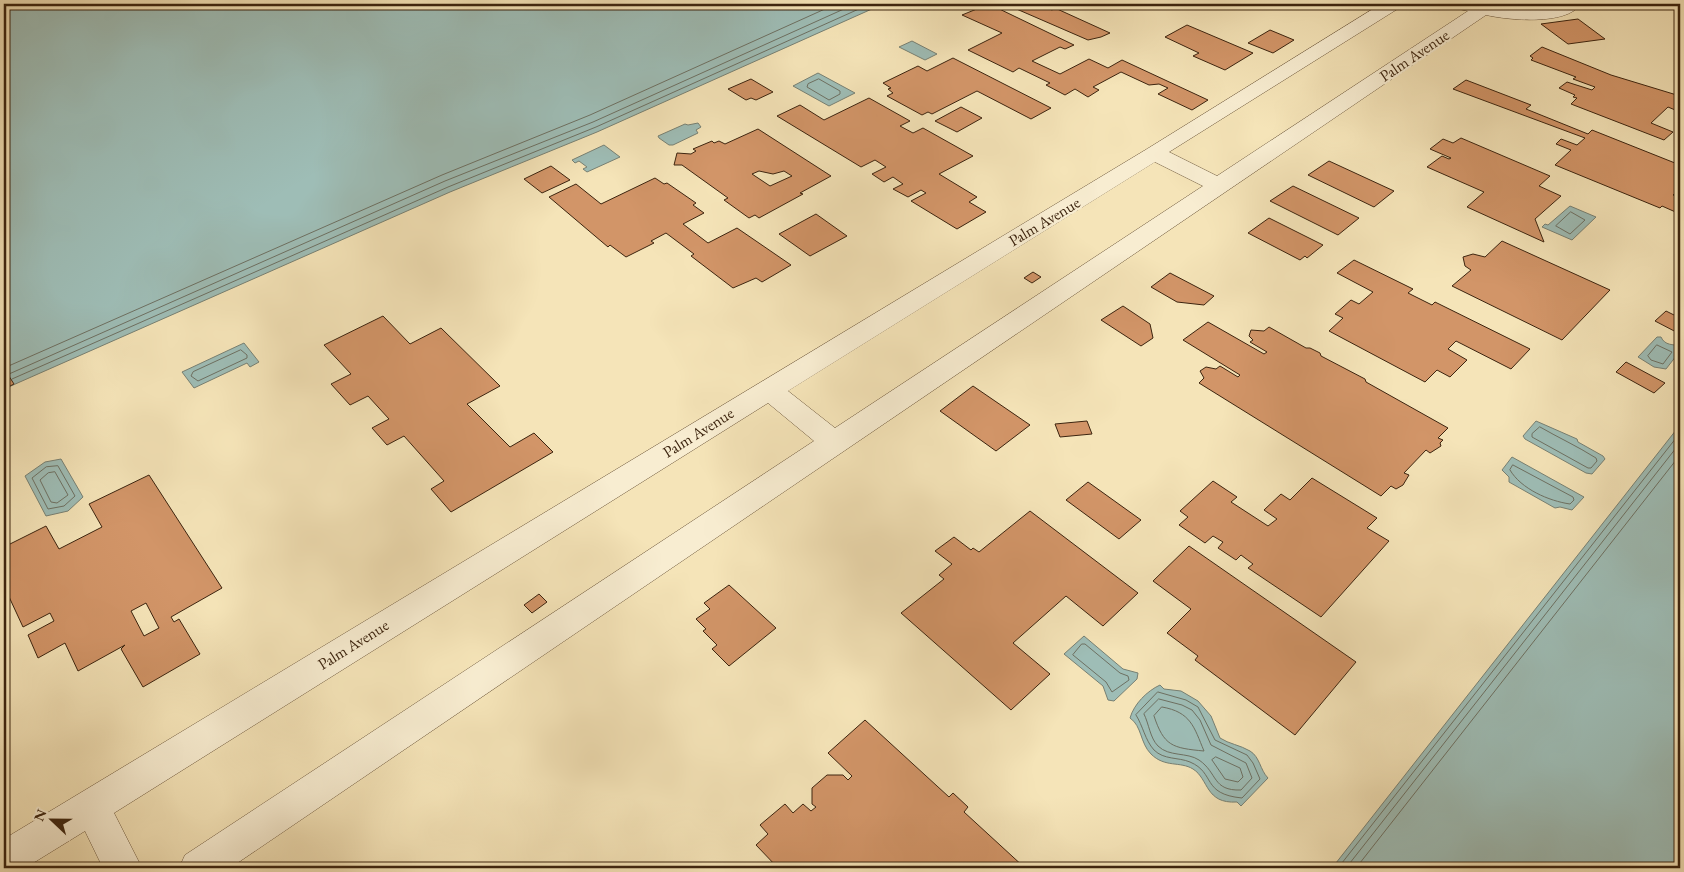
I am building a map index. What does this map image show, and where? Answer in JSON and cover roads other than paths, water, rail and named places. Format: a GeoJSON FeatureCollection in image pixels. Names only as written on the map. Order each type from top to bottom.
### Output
{"type":"FeatureCollection","features":[{"type":"Feature","properties":{"kind":"street","name":"Palm Avenue"},"geometry":{"type":"LineString","coordinates":[[4,860],[1393,4]]}},
{"type":"Feature","properties":{"kind":"street","name":"Palm Avenue"},"geometry":{"type":"LineString","coordinates":[[198,868],[1218,185],[1471,7],[1513,14],[1541,14],[1563,9],[1572,4]]}},
{"type":"Feature","properties":{"kind":"street"},"geometry":{"type":"LineString","coordinates":[[1154,153],[1218,185]]}},
{"type":"Feature","properties":{"kind":"street"},"geometry":{"type":"LineString","coordinates":[[768,389],[835,442]]}},
{"type":"Feature","properties":{"kind":"street"},"geometry":{"type":"LineString","coordinates":[[90,806],[123,868]]}},
{"type":"Feature","properties":{"kind":"water"},"geometry":{"type":"Polygon","coordinates":[[[4,4],[883,4],[597,132],[450,192],[4,389],[4,4]]]}},
{"type":"Feature","properties":{"kind":"water"},"geometry":{"type":"Polygon","coordinates":[[[912,41],[937,54],[925,60],[899,47],[912,41]]]}},
{"type":"Feature","properties":{"kind":"water"},"geometry":{"type":"Polygon","coordinates":[[[818,73],[855,93],[829,106],[793,86],[818,73]]]}},
{"type":"Feature","properties":{"kind":"water"},"geometry":{"type":"Polygon","coordinates":[[[698,123],[701,127],[696,130],[698,133],[673,145],[669,145],[658,136],[685,124],[698,123]]]}},
{"type":"Feature","properties":{"kind":"water"},"geometry":{"type":"Polygon","coordinates":[[[604,145],[620,157],[587,172],[583,169],[587,167],[579,161],[575,163],[572,160],[604,145]]]}},
{"type":"Feature","properties":{"kind":"water"},"geometry":{"type":"Polygon","coordinates":[[[1570,206],[1596,217],[1572,240],[1542,227],[1545,224],[1548,225],[1570,206]]]}},
{"type":"Feature","properties":{"kind":"water"},"geometry":{"type":"Polygon","coordinates":[[[1657,337],[1661,337],[1667,343],[1680,346],[1680,351],[1666,369],[1654,367],[1638,357],[1657,337]]]}},
{"type":"Feature","properties":{"kind":"water"},"geometry":{"type":"Polygon","coordinates":[[[244,343],[259,362],[250,367],[247,363],[194,388],[182,372],[244,343]]]}},
{"type":"Feature","properties":{"kind":"water"},"geometry":{"type":"Polygon","coordinates":[[[1536,421],[1577,439],[1578,442],[1605,459],[1592,474],[1586,473],[1525,439],[1523,436],[1536,421]]]}},
{"type":"Feature","properties":{"kind":"water"},"geometry":{"type":"Polygon","coordinates":[[[1680,425],[1680,868],[1332,868],[1680,425]]]}},
{"type":"Feature","properties":{"kind":"water"},"geometry":{"type":"Polygon","coordinates":[[[1512,457],[1584,497],[1572,510],[1560,507],[1555,508],[1509,482],[1509,477],[1502,470],[1512,457]]]}},
{"type":"Feature","properties":{"kind":"water"},"geometry":{"type":"Polygon","coordinates":[[[61,459],[83,497],[68,511],[46,516],[25,476],[45,462],[61,459]]]}},
{"type":"Feature","properties":{"kind":"water"},"geometry":{"type":"Polygon","coordinates":[[[1084,636],[1123,669],[1138,673],[1137,679],[1114,701],[1108,700],[1103,686],[1064,654],[1084,636]]]}},
{"type":"Feature","properties":{"kind":"water"},"geometry":{"type":"Polygon","coordinates":[[[1160,685],[1164,689],[1181,691],[1198,701],[1211,716],[1220,738],[1246,749],[1256,757],[1268,778],[1241,806],[1237,802],[1227,802],[1213,795],[1198,773],[1193,769],[1162,761],[1147,750],[1137,725],[1130,718],[1142,698],[1160,685]]]}}]}
